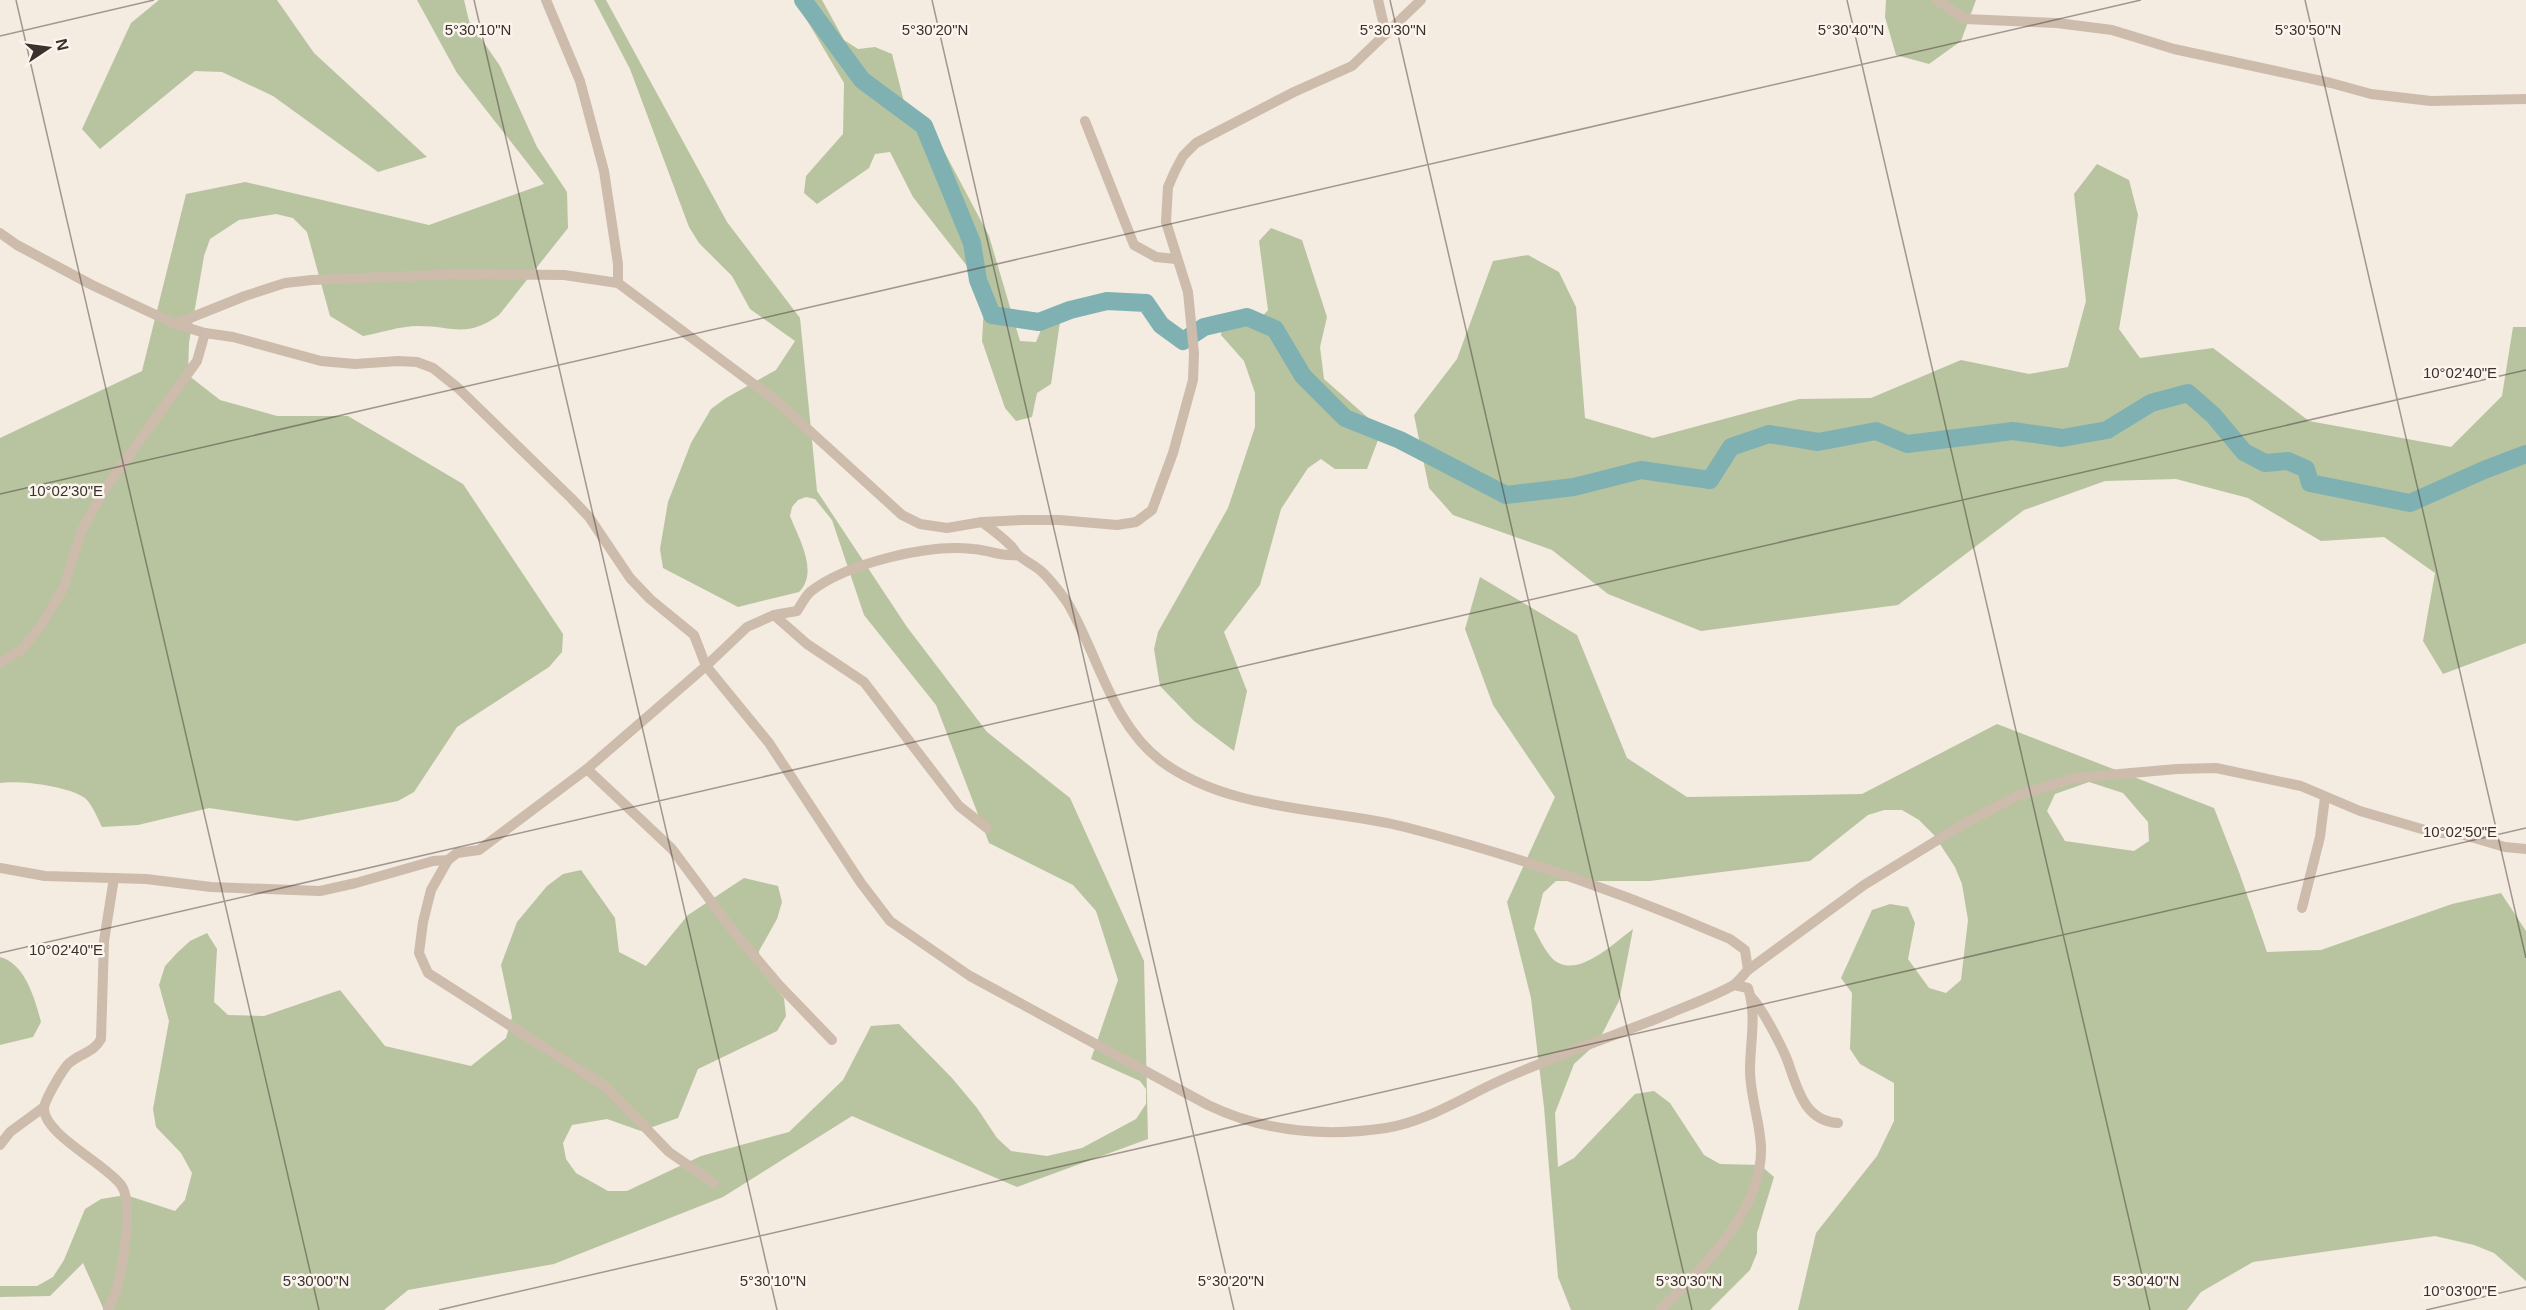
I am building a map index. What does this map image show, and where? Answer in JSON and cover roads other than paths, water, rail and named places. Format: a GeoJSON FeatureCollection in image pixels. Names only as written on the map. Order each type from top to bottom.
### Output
{"type":"FeatureCollection","features":[{"type":"Feature","properties":{"kind":"street"},"geometry":{"type":"LineString","coordinates":[[546,0],[580,81],[604,171],[618,264],[618,283]]}},
{"type":"Feature","properties":{"kind":"street"},"geometry":{"type":"LineString","coordinates":[[1378,0],[1386,34]]}},
{"type":"Feature","properties":{"kind":"street"},"geometry":{"type":"LineString","coordinates":[[175,324],[244,296],[285,283],[312,280],[459,274],[564,275],[618,283],[779,403],[902,515],[920,524],[947,528],[982,522],[1059,520],[1117,525],[1136,522],[1152,510],[1173,453],[1193,380],[1194,353],[1188,292],[1166,222],[1168,187],[1183,156],[1211,135],[1294,92],[1352,66],[1421,0]]}},
{"type":"Feature","properties":{"kind":"street"},"geometry":{"type":"LineString","coordinates":[[1937,0],[1965,19],[2057,23],[2112,30],[2204,57],[2331,83],[2371,94],[2431,101],[2526,99]]}},
{"type":"Feature","properties":{"kind":"street"},"geometry":{"type":"LineString","coordinates":[[1085,121],[1134,245],[1156,257],[1176,259]]}},
{"type":"Feature","properties":{"kind":"street"},"geometry":{"type":"LineString","coordinates":[[0,233],[60,268],[175,324],[321,361],[355,364],[417,362],[433,368],[458,388],[571,498],[589,517],[630,578],[650,599],[694,635],[706,666],[769,743],[861,883],[890,921],[970,976],[1233,1117],[1295,1131],[1360,1131],[1400,1125],[1420,1119],[1507,1077],[1734,985],[1748,970],[1864,885],[1939,839],[2019,795],[2074,778],[2216,768],[2301,786],[2360,811],[2432,832],[2464,835],[2505,847],[2526,849]]}},
{"type":"Feature","properties":{"kind":"street"},"geometry":{"type":"LineString","coordinates":[[0,663],[22,649],[48,615],[64,587],[74,549],[85,524],[104,490],[197,361],[205,333]]}},
{"type":"Feature","properties":{"kind":"street"},"geometry":{"type":"LineString","coordinates":[[982,522],[1056,586],[1068,604],[1132,731],[1162,761],[1178,771],[1230,793],[1401,826],[1572,875],[1730,939],[1745,950],[1748,970]]}},
{"type":"Feature","properties":{"kind":"street"},"geometry":{"type":"LineString","coordinates":[[714,1183],[669,1152],[606,1087],[428,972],[419,953],[423,922],[431,890],[448,860],[457,854],[478,850],[587,769],[706,666],[747,627],[774,615],[797,611],[809,593],[852,569],[882,558],[937,549],[974,549],[993,554],[1018,555]]}},
{"type":"Feature","properties":{"kind":"street"},"geometry":{"type":"LineString","coordinates":[[774,615],[807,644],[864,682],[959,806],[987,828]]}},
{"type":"Feature","properties":{"kind":"street"},"geometry":{"type":"LineString","coordinates":[[587,769],[672,849],[734,933],[779,985],[832,1040]]}},
{"type":"Feature","properties":{"kind":"street"},"geometry":{"type":"LineString","coordinates":[[2302,908],[2320,837],[2325,797]]}},
{"type":"Feature","properties":{"kind":"street"},"geometry":{"type":"LineString","coordinates":[[0,868],[45,876],[146,879],[211,887],[320,891],[433,861],[448,860]]}},
{"type":"Feature","properties":{"kind":"street"},"geometry":{"type":"LineString","coordinates":[[0,1145],[10,1132],[44,1107],[66,1065],[93,1049],[101,1040],[104,941],[114,878]]}},
{"type":"Feature","properties":{"kind":"street"},"geometry":{"type":"LineString","coordinates":[[1734,985],[1748,988],[1752,998],[1761,1009],[1790,1067],[1799,1094],[1806,1106],[1813,1115],[1826,1123],[1839,1123]]}},
{"type":"Feature","properties":{"kind":"street"},"geometry":{"type":"LineString","coordinates":[[1660,1310],[1711,1256],[1739,1218],[1754,1192],[1761,1150],[1750,1070],[1752,998]]}},
{"type":"Feature","properties":{"kind":"street"},"geometry":{"type":"LineString","coordinates":[[44,1107],[45,1114],[54,1129],[108,1171],[122,1185],[126,1195],[124,1245],[118,1286],[108,1310]]}},
{"type":"Feature","properties":{"kind":"waterway"},"geometry":{"type":"LineString","coordinates":[[803,0],[862,80],[924,126],[972,243],[978,280],[992,315],[1039,322],[1070,310],[1107,301],[1146,303],[1161,325],[1183,341],[1204,327],[1247,317],[1275,329],[1303,376],[1345,418],[1400,440],[1506,495],[1574,487],[1641,470],[1710,480],[1731,447],[1769,434],[1818,442],[1876,431],[1907,444],[2013,431],[2062,438],[2107,430],[2151,403],[2188,393],[2214,416],[2244,452],[2265,463],[2288,461],[2306,469],[2310,483],[2410,503],[2526,454]]}}]}
